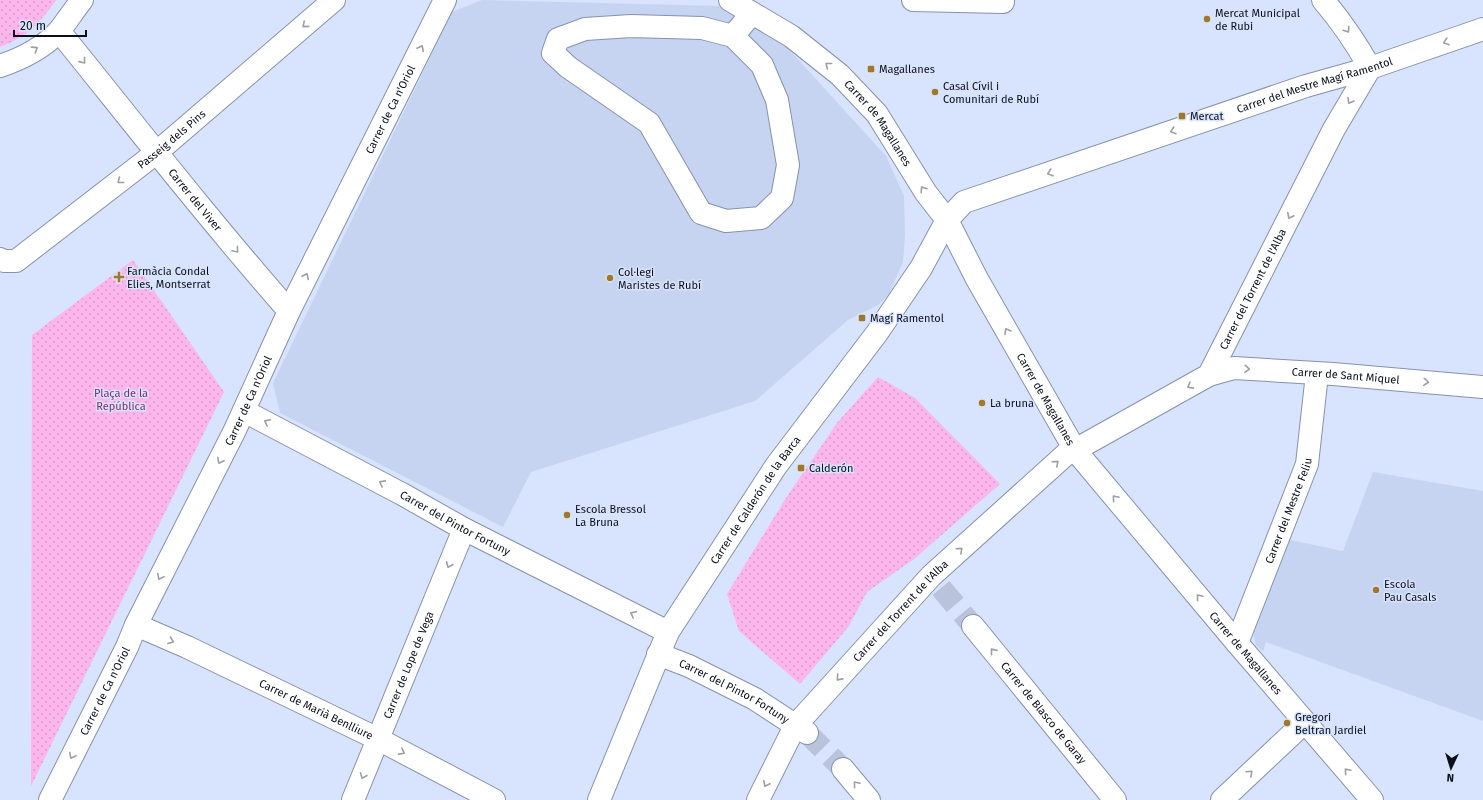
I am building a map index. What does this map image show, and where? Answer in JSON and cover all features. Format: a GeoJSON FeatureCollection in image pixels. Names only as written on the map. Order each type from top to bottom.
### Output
{"type":"FeatureCollection","features":[{"type":"Feature","properties":{"kind":"street"},"geometry":{"type":"LineString","coordinates":[[0,66],[13,62],[36,50],[59,31],[82,0]]}},
{"type":"Feature","properties":{"kind":"street","name":"Passeig dels Pins"},"geometry":{"type":"LineString","coordinates":[[0,259],[4,261],[16,261],[156,153],[334,0]]}},
{"type":"Feature","properties":{"kind":"street","name":"Carrer de Ca n'Oriol"},"geometry":{"type":"LineString","coordinates":[[50,800],[244,411],[289,311],[445,0]]}},
{"type":"Feature","properties":{"kind":"street","name":"Carrer de Magallanes"},"geometry":{"type":"LineString","coordinates":[[730,0],[791,36],[840,75],[877,114],[926,193],[948,220],[977,279],[1074,448],[1237,643],[1372,800]]}},
{"type":"Feature","properties":{"kind":"street"},"geometry":{"type":"LineString","coordinates":[[913,0],[1003,2],[1003,0]]}},
{"type":"Feature","properties":{"kind":"street"},"geometry":{"type":"LineString","coordinates":[[1322,0],[1338,18],[1359,48],[1370,68]]}},
{"type":"Feature","properties":{"kind":"street"},"geometry":{"type":"LineString","coordinates":[[733,36],[752,13]]}},
{"type":"Feature","properties":{"kind":"street"},"geometry":{"type":"LineString","coordinates":[[631,26],[702,28],[733,36],[762,65],[777,100],[788,165],[782,198],[761,218],[726,221],[701,213],[649,124],[568,67],[553,52],[558,39],[585,29],[631,26]]}},
{"type":"Feature","properties":{"kind":"street","name":"Carrer del Mestre Magí Ramentol"},"geometry":{"type":"LineString","coordinates":[[948,220],[964,202],[1306,86],[1370,68],[1483,29]]}},
{"type":"Feature","properties":{"kind":"street","name":"Carrer del Viver"},"geometry":{"type":"LineString","coordinates":[[59,31],[252,270],[289,311]]}},
{"type":"Feature","properties":{"kind":"street","name":"Carrer del Torrent de l'Alba"},"geometry":{"type":"LineString","coordinates":[[758,800],[801,730],[936,582],[1074,448],[1209,375],[1334,129],[1370,68]]}},
{"type":"Feature","properties":{"kind":"street","name":"Carrer de Calderón de la Barca"},"geometry":{"type":"LineString","coordinates":[[599,800],[668,632],[776,466],[880,329],[921,268],[948,220]]}},
{"type":"Feature","properties":{"kind":"street","name":"Carrer de Sant Miquel"},"geometry":{"type":"LineString","coordinates":[[1209,375],[1234,368],[1483,386]]}},
{"type":"Feature","properties":{"kind":"street","name":"Carrer del Mestre Feliu"},"geometry":{"type":"LineString","coordinates":[[1237,643],[1307,464],[1317,374]]}},
{"type":"Feature","properties":{"kind":"street","name":"Carrer del Pintor Fortuny"},"geometry":{"type":"LineString","coordinates":[[244,411],[402,494],[464,529],[668,632]]}},
{"type":"Feature","properties":{"kind":"street","name":"Carrer de Lope de Vega"},"geometry":{"type":"LineString","coordinates":[[353,800],[464,529]]}},
{"type":"Feature","properties":{"kind":"street","name":"Carrer de Marià Benlliure"},"geometry":{"type":"LineString","coordinates":[[136,625],[155,635],[188,647],[378,739],[494,800]]}},
{"type":"Feature","properties":{"kind":"street","name":"Carrer de Blasco de Garay"},"geometry":{"type":"LineString","coordinates":[[973,626],[1115,800]]}},
{"type":"Feature","properties":{"kind":"street","name":"Carrer del Pintor Fortuny"},"geometry":{"type":"LineString","coordinates":[[658,654],[689,666],[755,699],[801,730]]}},
{"type":"Feature","properties":{"kind":"street"},"geometry":{"type":"LineString","coordinates":[[1222,800],[1305,722]]}},
{"type":"Feature","properties":{"kind":"street"},"geometry":{"type":"LineString","coordinates":[[843,768],[869,800]]}},
{"type":"Feature","properties":{"kind":"shaded area","name":"Col·legi Maristes de Rubí"},"geometry":{"type":"Polygon","coordinates":[[[482,0],[719,6],[783,43],[886,156],[904,196],[905,235],[903,262],[889,294],[878,305],[848,320],[755,401],[531,472],[503,527],[280,413],[273,383],[452,12],[482,0]]]}},
{"type":"Feature","properties":{"kind":"shaded area","name":"Escola Pau Casals"},"geometry":{"type":"Polygon","coordinates":[[[1373,472],[1483,491],[1483,721],[1266,642],[1263,651],[1256,645],[1252,629],[1290,540],[1343,551],[1373,472]]]}},
{"type":"Feature","properties":{"kind":"green space"},"geometry":{"type":"Polygon","coordinates":[[[0,0],[56,0],[39,22],[25,34],[0,47],[0,0]]]}},
{"type":"Feature","properties":{"kind":"green space","name":"Plaça de la República"},"geometry":{"type":"Polygon","coordinates":[[[133,260],[224,392],[31,786],[32,335],[133,260]]]}},
{"type":"Feature","properties":{"kind":"green space"},"geometry":{"type":"Polygon","coordinates":[[[878,377],[915,398],[1000,484],[914,559],[867,592],[849,626],[800,684],[739,631],[727,594],[786,498],[837,423],[878,377]]]}},
{"type":"Feature","properties":{"kind":"tunnel"},"geometry":{"type":"LineString","coordinates":[[941,588],[973,626]]}},
{"type":"Feature","properties":{"kind":"tunnel"},"geometry":{"type":"LineString","coordinates":[[807,733],[843,769]]}},
{"type":"Feature","properties":{"kind":"place","name":"Mercat Municipal de Rubi"},"geometry":{"type":"Point","coordinates":[1207,19]}},
{"type":"Feature","properties":{"kind":"place","name":"Magallanes"},"geometry":{"type":"Point","coordinates":[871,69]}},
{"type":"Feature","properties":{"kind":"place","name":"Casal Cívil i Comunitari de Rubí"},"geometry":{"type":"Point","coordinates":[935,92]}},
{"type":"Feature","properties":{"kind":"place","name":"Mercat"},"geometry":{"type":"Point","coordinates":[1182,116]}},
{"type":"Feature","properties":{"kind":"place","name":"Farmàcia Condal Elies, Montserrat"},"geometry":{"type":"Point","coordinates":[119,277]}},
{"type":"Feature","properties":{"kind":"place","name":"Col·legi Maristes de Rubí"},"geometry":{"type":"Point","coordinates":[610,278]}},
{"type":"Feature","properties":{"kind":"place","name":"Magí Ramentol"},"geometry":{"type":"Point","coordinates":[862,318]}},
{"type":"Feature","properties":{"kind":"place","name":"La bruna"},"geometry":{"type":"Point","coordinates":[982,403]}},
{"type":"Feature","properties":{"kind":"place","name":"Calderón"},"geometry":{"type":"Point","coordinates":[801,468]}},
{"type":"Feature","properties":{"kind":"place","name":"Escola Bressol La Bruna"},"geometry":{"type":"Point","coordinates":[567,515]}},
{"type":"Feature","properties":{"kind":"place","name":"Escola Pau Casals"},"geometry":{"type":"Point","coordinates":[1376,590]}},
{"type":"Feature","properties":{"kind":"place","name":"Gregori Beltran Jardiel"},"geometry":{"type":"Point","coordinates":[1287,723]}}]}
